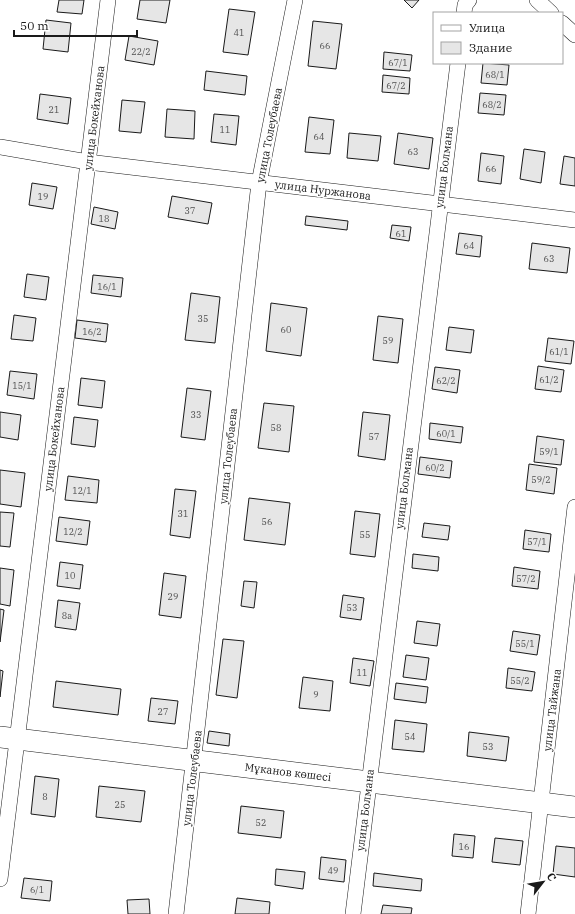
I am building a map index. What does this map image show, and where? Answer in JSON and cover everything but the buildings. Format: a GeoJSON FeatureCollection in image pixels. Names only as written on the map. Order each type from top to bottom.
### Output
{"type":"FeatureCollection","features":[{"type":"Feature","properties":{"kind":"street","name":"улица Бокейханова"},"geometry":{"type":"LineString","coordinates":[[0,879],[8,738],[88,162],[108,0]]}},
{"type":"Feature","properties":{"kind":"street","name":"улица Толеубаева"},"geometry":{"type":"LineString","coordinates":[[176,914],[259,183],[295,0]]}},
{"type":"Feature","properties":{"kind":"street"},"geometry":{"type":"LineString","coordinates":[[464,12],[465,5],[469,0]]}},
{"type":"Feature","properties":{"kind":"street"},"geometry":{"type":"LineString","coordinates":[[537,0],[550,12]]}},
{"type":"Feature","properties":{"kind":"street"},"geometry":{"type":"LineString","coordinates":[[563,24],[575,35]]}},
{"type":"Feature","properties":{"kind":"street","name":"улица Болмана"},"geometry":{"type":"LineString","coordinates":[[353,914],[368,782],[458,64]]}},
{"type":"Feature","properties":{"kind":"street","name":"улица Нуржанова"},"geometry":{"type":"LineString","coordinates":[[0,147],[88,162],[575,220]]}},
{"type":"Feature","properties":{"kind":"street","name":"улица Тайжана"},"geometry":{"type":"LineString","coordinates":[[528,914],[575,507]]}},
{"type":"Feature","properties":{"kind":"street","name":"Мұканов көшесі"},"geometry":{"type":"LineString","coordinates":[[8,738],[575,807]]}}]}
